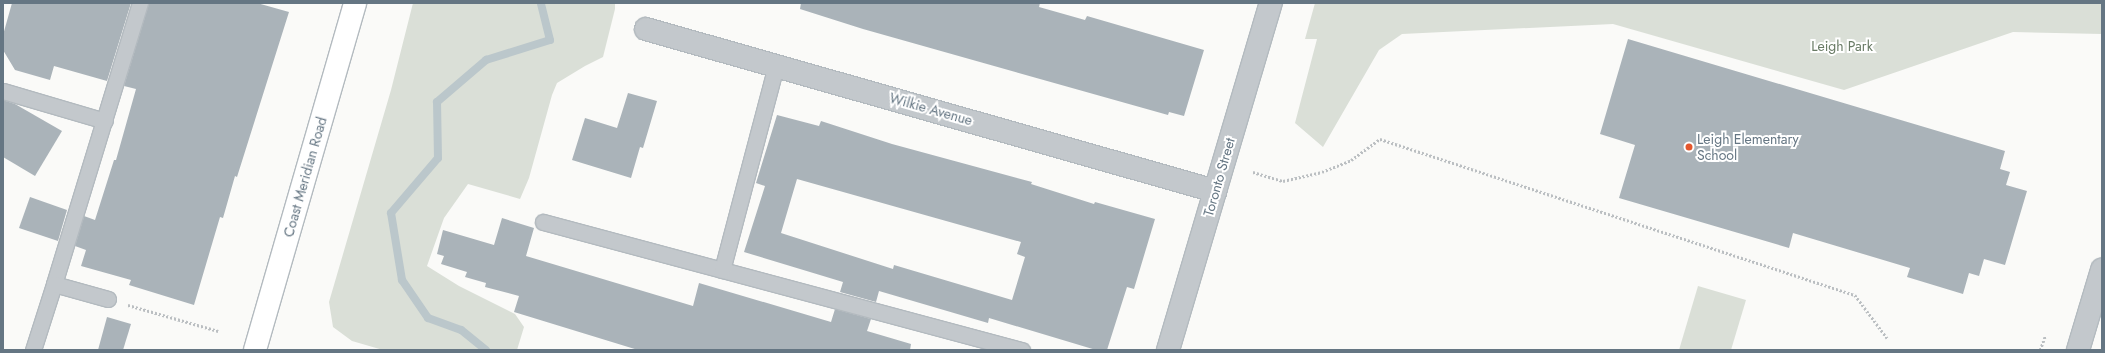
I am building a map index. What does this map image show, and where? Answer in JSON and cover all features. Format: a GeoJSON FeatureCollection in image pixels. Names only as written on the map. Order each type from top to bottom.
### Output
{"type":"FeatureCollection","features":[{"type":"Feature","properties":{"kind":"main road","name":"Coast Meridian Road"},"geometry":{"type":"LineString","coordinates":[[255,350],[354,3]]}},
{"type":"Feature","properties":{"kind":"street","name":"Toronto Street"},"geometry":{"type":"LineString","coordinates":[[1168,350],[1271,3]]}},
{"type":"Feature","properties":{"kind":"street","name":"Wilkie Avenue"},"geometry":{"type":"LineString","coordinates":[[646,30],[776,65],[1215,191]]}},
{"type":"Feature","properties":{"kind":"street"},"geometry":{"type":"LineString","coordinates":[[2078,350],[2102,270]]}},
{"type":"Feature","properties":{"kind":"lane"},"geometry":{"type":"LineString","coordinates":[[33,350],[105,121],[140,3]]}},
{"type":"Feature","properties":{"kind":"lane"},"geometry":{"type":"LineString","coordinates":[[722,270],[776,65]]}},
{"type":"Feature","properties":{"kind":"lane"},"geometry":{"type":"LineString","coordinates":[[3,91],[105,121]]}},
{"type":"Feature","properties":{"kind":"lane"},"geometry":{"type":"LineString","coordinates":[[543,222],[1022,350]]}},
{"type":"Feature","properties":{"kind":"lane"},"geometry":{"type":"LineString","coordinates":[[54,284],[108,299]]}},
{"type":"Feature","properties":{"kind":"path"},"geometry":{"type":"LineString","coordinates":[[1253,172],[1283,180],[1322,172],[1351,160],[1380,139],[1855,295],[1887,338]]}},
{"type":"Feature","properties":{"kind":"path"},"geometry":{"type":"LineString","coordinates":[[108,299],[218,331]]}},
{"type":"Feature","properties":{"kind":"path"},"geometry":{"type":"LineString","coordinates":[[2040,350],[2045,336]]}},
{"type":"Feature","properties":{"kind":"green space"},"geometry":{"type":"Polygon","coordinates":[[[413,3],[615,3],[615,9],[603,57],[557,83],[552,95],[529,178],[520,199],[468,184],[444,218],[427,266],[459,286],[515,314],[524,327],[517,350],[383,350],[352,341],[333,327],[329,302],[391,90],[413,3]]]}},
{"type":"Feature","properties":{"kind":"green space","name":"Leigh Park"},"geometry":{"type":"Polygon","coordinates":[[[1315,3],[2102,3],[2102,34],[2013,32],[1844,90],[1613,24],[1402,34],[1379,50],[1323,147],[1295,123],[1317,39],[1305,39],[1315,3]]]}},
{"type":"Feature","properties":{"kind":"green space"},"geometry":{"type":"Polygon","coordinates":[[[1698,286],[1746,300],[1731,350],[1679,350],[1698,286]]]}},
{"type":"Feature","properties":{"kind":"building"},"geometry":{"type":"Polygon","coordinates":[[[12,3],[131,3],[107,81],[54,66],[50,80],[15,70],[3,50],[3,35],[12,3]]]}},
{"type":"Feature","properties":{"kind":"building"},"geometry":{"type":"Polygon","coordinates":[[[149,3],[257,3],[289,12],[237,177],[235,176],[223,218],[220,217],[194,305],[129,285],[131,280],[81,266],[86,250],[75,246],[84,216],[95,220],[114,160],[116,160],[136,89],[124,86],[149,3]]]}},
{"type":"Feature","properties":{"kind":"building"},"geometry":{"type":"Polygon","coordinates":[[[801,3],[1040,3],[1039,7],[1085,20],[1087,16],[1204,50],[1184,116],[1169,112],[1168,115],[863,29],[800,9],[801,3]]]}},
{"type":"Feature","properties":{"kind":"building"},"geometry":{"type":"Polygon","coordinates":[[[1628,39],[2005,151],[2000,169],[2010,172],[2006,185],[2027,191],[2005,265],[1984,259],[1979,276],[1969,273],[1963,294],[1907,277],[1910,268],[1793,233],[1789,248],[1619,198],[1635,145],[1600,134],[1628,39]]]}},
{"type":"Feature","properties":{"kind":"building"},"geometry":{"type":"Polygon","coordinates":[[[628,93],[657,101],[643,148],[640,147],[631,178],[572,160],[585,118],[617,128],[628,93]]]}},
{"type":"Feature","properties":{"kind":"building"},"geometry":{"type":"Polygon","coordinates":[[[3,100],[15,104],[62,131],[35,176],[3,157],[3,100]]]}},
{"type":"Feature","properties":{"kind":"building"},"geometry":{"type":"Polygon","coordinates":[[[777,115],[819,126],[821,121],[892,144],[1032,182],[1031,184],[1094,204],[1095,202],[1155,219],[1134,289],[1127,287],[1107,350],[1096,350],[989,318],[988,323],[879,291],[876,302],[840,292],[843,282],[744,252],[765,186],[756,183],[777,115]],[[797,179],[781,233],[893,269],[894,265],[1012,300],[1025,257],[1017,254],[1021,242],[797,179]]]}},
{"type":"Feature","properties":{"kind":"building"},"geometry":{"type":"Polygon","coordinates":[[[30,197],[67,210],[58,241],[19,228],[30,197]]]}},
{"type":"Feature","properties":{"kind":"building"},"geometry":{"type":"Polygon","coordinates":[[[502,218],[534,228],[526,256],[693,306],[699,283],[831,322],[835,309],[871,319],[867,331],[911,344],[910,350],[638,350],[514,312],[519,296],[485,287],[486,283],[465,277],[467,272],[441,264],[444,256],[437,254],[443,230],[494,245],[502,218]]]}},
{"type":"Feature","properties":{"kind":"building"},"geometry":{"type":"Polygon","coordinates":[[[107,317],[131,324],[123,350],[98,350],[107,317]]]}},
{"type":"Feature","properties":{"kind":"waterway"},"geometry":{"type":"LineString","coordinates":[[486,350],[461,330],[428,318],[402,280],[391,213],[438,158],[437,102],[486,60],[550,40],[541,3]]}},
{"type":"Feature","properties":{"kind":"place","name":"Leigh Elementary School"},"geometry":{"type":"Point","coordinates":[1689,147]}}]}
